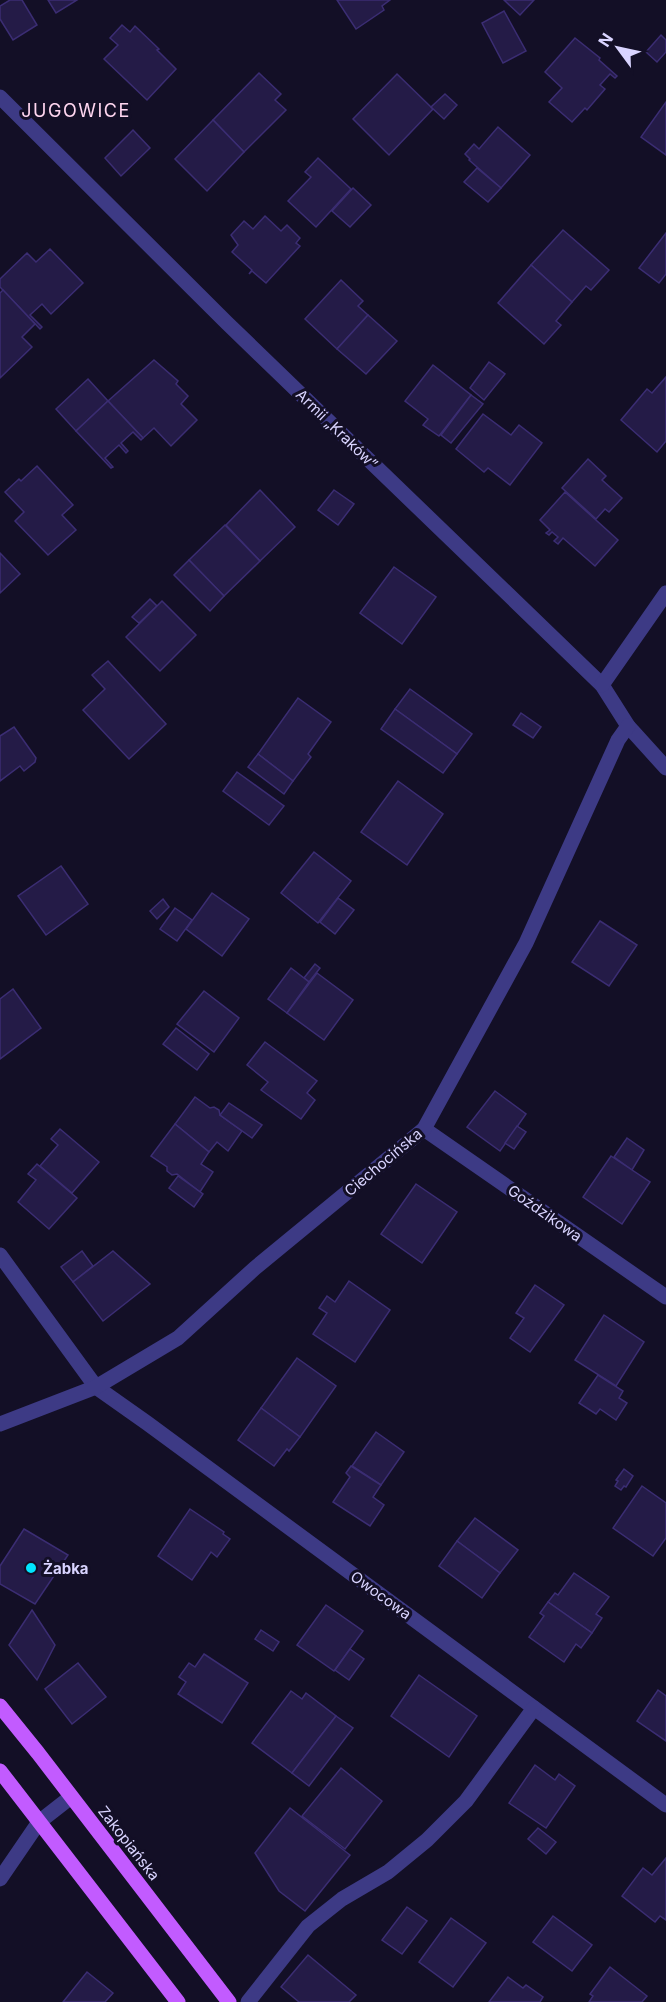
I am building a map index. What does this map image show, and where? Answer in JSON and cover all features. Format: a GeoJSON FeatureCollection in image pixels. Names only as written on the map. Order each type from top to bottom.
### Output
{"type":"FeatureCollection","features":[{"type":"Feature","properties":{"kind":"main road","name":"Zakopiańska"},"geometry":{"type":"LineString","coordinates":[[0,1706],[230,2002]]}},
{"type":"Feature","properties":{"kind":"main road"},"geometry":{"type":"LineString","coordinates":[[0,1771],[178,2002]]}},
{"type":"Feature","properties":{"kind":"street","name":"Armii „Kraków”"},"geometry":{"type":"LineString","coordinates":[[0,98],[602,685],[628,726],[666,768]]}},
{"type":"Feature","properties":{"kind":"street"},"geometry":{"type":"LineString","coordinates":[[602,685],[666,593]]}},
{"type":"Feature","properties":{"kind":"street","name":"Ciechocińska"},"geometry":{"type":"LineString","coordinates":[[0,1424],[96,1387],[178,1338],[255,1268],[424,1129],[526,943],[618,740],[628,726]]}},
{"type":"Feature","properties":{"kind":"street","name":"Goździkowa"},"geometry":{"type":"LineString","coordinates":[[424,1129],[666,1298]]}},
{"type":"Feature","properties":{"kind":"street","name":"Owocowa"},"geometry":{"type":"LineString","coordinates":[[0,1255],[96,1387],[666,1805]]}},
{"type":"Feature","properties":{"kind":"street"},"geometry":{"type":"LineString","coordinates":[[248,2002],[308,1926],[342,1899],[388,1872],[427,1840],[466,1801],[534,1708]]}},
{"type":"Feature","properties":{"kind":"street"},"geometry":{"type":"LineString","coordinates":[[0,1879],[39,1822],[71,1797]]}},
{"type":"Feature","properties":{"kind":"building"},"geometry":{"type":"Polygon","coordinates":[[[10,0],[22,0],[37,25],[13,40],[0,19],[0,6],[10,0]]]}},
{"type":"Feature","properties":{"kind":"building"},"geometry":{"type":"Polygon","coordinates":[[[48,0],[77,0],[56,13],[48,0]]]}},
{"type":"Feature","properties":{"kind":"building"},"geometry":{"type":"Polygon","coordinates":[[[337,0],[390,0],[382,6],[384,10],[356,29],[337,0]]]}},
{"type":"Feature","properties":{"kind":"building"},"geometry":{"type":"Polygon","coordinates":[[[504,0],[534,0],[520,15],[504,0]]]}},
{"type":"Feature","properties":{"kind":"building"},"geometry":{"type":"Polygon","coordinates":[[[504,11],[526,51],[503,63],[482,23],[504,11]]]}},
{"type":"Feature","properties":{"kind":"building"},"geometry":{"type":"Polygon","coordinates":[[[122,25],[130,32],[135,26],[176,69],[147,100],[104,59],[118,45],[110,38],[122,25]]]}},
{"type":"Feature","properties":{"kind":"building"},"geometry":{"type":"Polygon","coordinates":[[[661,35],[666,40],[666,52],[657,62],[646,52],[661,35]]]}},
{"type":"Feature","properties":{"kind":"building"},"geometry":{"type":"Polygon","coordinates":[[[575,38],[600,58],[599,60],[617,76],[615,78],[610,74],[600,85],[605,89],[587,110],[585,108],[572,122],[549,102],[562,88],[545,72],[575,38]]]}},
{"type":"Feature","properties":{"kind":"building"},"geometry":{"type":"Polygon","coordinates":[[[259,73],[281,94],[275,100],[286,110],[244,152],[213,120],[259,73]]]}},
{"type":"Feature","properties":{"kind":"building"},"geometry":{"type":"Polygon","coordinates":[[[397,74],[433,109],[389,155],[353,119],[397,74]]]}},
{"type":"Feature","properties":{"kind":"building"},"geometry":{"type":"Polygon","coordinates":[[[445,94],[457,105],[444,119],[431,107],[445,94]]]}},
{"type":"Feature","properties":{"kind":"building"},"geometry":{"type":"Polygon","coordinates":[[[666,102],[666,155],[641,137],[666,102]]]}},
{"type":"Feature","properties":{"kind":"building"},"geometry":{"type":"Polygon","coordinates":[[[213,120],[244,152],[207,191],[175,159],[213,120]]]}},
{"type":"Feature","properties":{"kind":"building"},"geometry":{"type":"Polygon","coordinates":[[[498,127],[530,155],[501,188],[465,154],[474,144],[479,149],[498,127]]]}},
{"type":"Feature","properties":{"kind":"building"},"geometry":{"type":"Polygon","coordinates":[[[133,130],[150,148],[121,176],[105,158],[133,130]]]}},
{"type":"Feature","properties":{"kind":"building"},"geometry":{"type":"Polygon","coordinates":[[[318,158],[351,189],[316,227],[288,201],[311,177],[305,172],[318,158]]]}},
{"type":"Feature","properties":{"kind":"building"},"geometry":{"type":"Polygon","coordinates":[[[477,168],[501,188],[488,202],[464,182],[477,168]]]}},
{"type":"Feature","properties":{"kind":"building"},"geometry":{"type":"Polygon","coordinates":[[[353,188],[371,205],[350,227],[332,211],[353,188]]]}},
{"type":"Feature","properties":{"kind":"building"},"geometry":{"type":"Polygon","coordinates":[[[265,216],[281,231],[287,225],[300,238],[296,243],[300,246],[266,283],[252,271],[249,274],[252,270],[232,252],[238,245],[231,235],[244,221],[253,229],[265,216]]]}},
{"type":"Feature","properties":{"kind":"building"},"geometry":{"type":"Polygon","coordinates":[[[563,230],[609,270],[591,290],[586,286],[572,302],[531,265],[563,230]]]}},
{"type":"Feature","properties":{"kind":"building"},"geometry":{"type":"Polygon","coordinates":[[[666,233],[666,274],[659,283],[639,268],[666,233]]]}},
{"type":"Feature","properties":{"kind":"building"},"geometry":{"type":"Polygon","coordinates":[[[50,249],[83,283],[51,314],[42,304],[30,315],[42,327],[40,329],[0,287],[0,279],[27,253],[36,262],[50,249]]]}},
{"type":"Feature","properties":{"kind":"building"},"geometry":{"type":"Polygon","coordinates":[[[531,265],[572,302],[556,321],[561,325],[544,344],[498,303],[531,265]]]}},
{"type":"Feature","properties":{"kind":"building"},"geometry":{"type":"Polygon","coordinates":[[[341,280],[363,301],[358,306],[368,315],[337,349],[305,319],[341,280]]]}},
{"type":"Feature","properties":{"kind":"building"},"geometry":{"type":"Polygon","coordinates":[[[3,290],[35,324],[22,337],[32,347],[0,378],[0,293],[3,290]]]}},
{"type":"Feature","properties":{"kind":"building"},"geometry":{"type":"Polygon","coordinates":[[[368,315],[397,341],[366,374],[337,349],[368,315]]]}},
{"type":"Feature","properties":{"kind":"building"},"geometry":{"type":"Polygon","coordinates":[[[154,360],[178,381],[176,384],[188,396],[181,404],[197,420],[171,446],[154,428],[143,438],[108,401],[154,360]]]}},
{"type":"Feature","properties":{"kind":"building"},"geometry":{"type":"Polygon","coordinates":[[[489,362],[505,374],[484,400],[470,388],[489,362]]]}},
{"type":"Feature","properties":{"kind":"building"},"geometry":{"type":"Polygon","coordinates":[[[433,365],[471,395],[439,436],[423,425],[428,419],[405,401],[433,365]]]}},
{"type":"Feature","properties":{"kind":"building"},"geometry":{"type":"Polygon","coordinates":[[[666,377],[666,441],[657,452],[621,420],[647,389],[652,393],[666,377]]]}},
{"type":"Feature","properties":{"kind":"building"},"geometry":{"type":"Polygon","coordinates":[[[88,379],[108,401],[76,431],[56,409],[88,379]]]}},
{"type":"Feature","properties":{"kind":"building"},"geometry":{"type":"Polygon","coordinates":[[[471,395],[483,404],[451,443],[441,435],[471,395]]]}},
{"type":"Feature","properties":{"kind":"building"},"geometry":{"type":"Polygon","coordinates":[[[108,401],[143,438],[141,440],[133,432],[121,443],[128,451],[126,453],[119,445],[105,458],[113,467],[111,468],[76,431],[108,401]]]}},
{"type":"Feature","properties":{"kind":"building"},"geometry":{"type":"Polygon","coordinates":[[[483,414],[511,435],[519,425],[542,443],[510,485],[488,468],[484,472],[456,449],[483,414]]]}},
{"type":"Feature","properties":{"kind":"building"},"geometry":{"type":"Polygon","coordinates":[[[588,459],[606,476],[602,480],[622,498],[609,512],[605,509],[596,519],[562,488],[588,459]]]}},
{"type":"Feature","properties":{"kind":"building"},"geometry":{"type":"Polygon","coordinates":[[[37,466],[73,505],[62,515],[76,530],[48,555],[15,521],[24,512],[5,492],[37,466]]]}},
{"type":"Feature","properties":{"kind":"building"},"geometry":{"type":"Polygon","coordinates":[[[260,490],[295,527],[260,561],[226,525],[260,490]]]}},
{"type":"Feature","properties":{"kind":"building"},"geometry":{"type":"Polygon","coordinates":[[[334,490],[354,504],[338,525],[318,510],[334,490]]]}},
{"type":"Feature","properties":{"kind":"building"},"geometry":{"type":"Polygon","coordinates":[[[565,492],[618,540],[595,566],[563,538],[558,544],[554,541],[558,537],[552,532],[549,535],[546,533],[550,530],[540,520],[565,492]]]}},
{"type":"Feature","properties":{"kind":"building"},"geometry":{"type":"Polygon","coordinates":[[[225,525],[260,561],[224,596],[189,560],[225,525]]]}},
{"type":"Feature","properties":{"kind":"building"},"geometry":{"type":"Polygon","coordinates":[[[0,553],[20,574],[0,593],[0,553]]]}},
{"type":"Feature","properties":{"kind":"building"},"geometry":{"type":"Polygon","coordinates":[[[189,560],[224,596],[210,611],[174,575],[189,560]]]}},
{"type":"Feature","properties":{"kind":"building"},"geometry":{"type":"Polygon","coordinates":[[[394,567],[436,597],[402,644],[360,613],[394,567]]]}},
{"type":"Feature","properties":{"kind":"building"},"geometry":{"type":"Polygon","coordinates":[[[150,599],[157,606],[139,623],[132,617],[150,599]]]}},
{"type":"Feature","properties":{"kind":"building"},"geometry":{"type":"Polygon","coordinates":[[[162,601],[196,635],[160,671],[126,637],[162,601]]]}},
{"type":"Feature","properties":{"kind":"building"},"geometry":{"type":"Polygon","coordinates":[[[108,661],[166,724],[129,759],[83,710],[105,689],[92,675],[108,661]]]}},
{"type":"Feature","properties":{"kind":"building"},"geometry":{"type":"Polygon","coordinates":[[[410,689],[472,734],[457,754],[395,709],[410,689]]]}},
{"type":"Feature","properties":{"kind":"building"},"geometry":{"type":"Polygon","coordinates":[[[298,698],[331,722],[308,754],[311,757],[293,781],[258,754],[298,698]]]}},
{"type":"Feature","properties":{"kind":"building"},"geometry":{"type":"Polygon","coordinates":[[[395,709],[457,754],[443,773],[381,729],[395,709]]]}},
{"type":"Feature","properties":{"kind":"building"},"geometry":{"type":"Polygon","coordinates":[[[521,713],[541,727],[533,738],[513,725],[521,713]]]}},
{"type":"Feature","properties":{"kind":"building"},"geometry":{"type":"Polygon","coordinates":[[[14,727],[36,758],[35,762],[24,771],[20,766],[0,781],[0,736],[14,727]]]}},
{"type":"Feature","properties":{"kind":"building"},"geometry":{"type":"Polygon","coordinates":[[[258,754],[293,781],[284,794],[248,767],[258,754]]]}},
{"type":"Feature","properties":{"kind":"building"},"geometry":{"type":"Polygon","coordinates":[[[237,772],[284,806],[269,825],[223,791],[237,772]]]}},
{"type":"Feature","properties":{"kind":"building"},"geometry":{"type":"Polygon","coordinates":[[[398,781],[443,814],[407,865],[361,832],[398,781]]]}},
{"type":"Feature","properties":{"kind":"building"},"geometry":{"type":"Polygon","coordinates":[[[314,852],[351,881],[318,923],[281,893],[314,852]]]}},
{"type":"Feature","properties":{"kind":"building"},"geometry":{"type":"Polygon","coordinates":[[[61,866],[88,904],[46,935],[18,896],[61,866]]]}},
{"type":"Feature","properties":{"kind":"building"},"geometry":{"type":"Polygon","coordinates":[[[212,893],[249,919],[222,956],[186,929],[212,893]]]}},
{"type":"Feature","properties":{"kind":"building"},"geometry":{"type":"Polygon","coordinates":[[[338,898],[354,910],[335,934],[320,922],[338,898]]]}},
{"type":"Feature","properties":{"kind":"building"},"geometry":{"type":"Polygon","coordinates":[[[163,899],[169,907],[157,919],[150,911],[163,899]]]}},
{"type":"Feature","properties":{"kind":"building"},"geometry":{"type":"Polygon","coordinates":[[[175,908],[192,920],[177,941],[160,929],[175,908]]]}},
{"type":"Feature","properties":{"kind":"building"},"geometry":{"type":"Polygon","coordinates":[[[600,921],[637,945],[609,986],[572,962],[600,921]]]}},
{"type":"Feature","properties":{"kind":"building"},"geometry":{"type":"Polygon","coordinates":[[[315,964],[320,968],[309,982],[304,978],[315,964]]]}},
{"type":"Feature","properties":{"kind":"building"},"geometry":{"type":"Polygon","coordinates":[[[291,968],[309,982],[287,1013],[268,999],[291,968]]]}},
{"type":"Feature","properties":{"kind":"building"},"geometry":{"type":"Polygon","coordinates":[[[317,973],[353,1000],[324,1040],[287,1013],[317,973]]]}},
{"type":"Feature","properties":{"kind":"building"},"geometry":{"type":"Polygon","coordinates":[[[13,989],[41,1028],[0,1059],[0,999],[13,989]]]}},
{"type":"Feature","properties":{"kind":"building"},"geometry":{"type":"Polygon","coordinates":[[[204,991],[239,1018],[214,1052],[177,1024],[204,991]]]}},
{"type":"Feature","properties":{"kind":"building"},"geometry":{"type":"Polygon","coordinates":[[[176,1028],[209,1054],[197,1070],[163,1044],[176,1028]]]}},
{"type":"Feature","properties":{"kind":"building"},"geometry":{"type":"Polygon","coordinates":[[[265,1042],[317,1081],[307,1093],[315,1100],[301,1119],[261,1090],[268,1082],[247,1065],[265,1042]]]}},
{"type":"Feature","properties":{"kind":"building"},"geometry":{"type":"Polygon","coordinates":[[[495,1091],[526,1114],[500,1151],[467,1127],[495,1091]]]}},
{"type":"Feature","properties":{"kind":"building"},"geometry":{"type":"Polygon","coordinates":[[[195,1097],[210,1108],[214,1107],[219,1110],[220,1115],[242,1131],[228,1151],[217,1142],[209,1152],[175,1124],[195,1097]]]}},
{"type":"Feature","properties":{"kind":"building"},"geometry":{"type":"Polygon","coordinates":[[[229,1103],[262,1125],[252,1138],[220,1115],[229,1103]]]}},
{"type":"Feature","properties":{"kind":"building"},"geometry":{"type":"Polygon","coordinates":[[[175,1124],[209,1152],[201,1164],[213,1172],[200,1192],[177,1174],[172,1175],[167,1171],[167,1167],[151,1156],[175,1124]]]}},
{"type":"Feature","properties":{"kind":"building"},"geometry":{"type":"Polygon","coordinates":[[[517,1126],[526,1132],[514,1149],[505,1143],[517,1126]]]}},
{"type":"Feature","properties":{"kind":"building"},"geometry":{"type":"Polygon","coordinates":[[[60,1129],[99,1162],[72,1193],[40,1166],[58,1145],[51,1139],[60,1129]]]}},
{"type":"Feature","properties":{"kind":"building"},"geometry":{"type":"Polygon","coordinates":[[[627,1138],[644,1150],[632,1170],[614,1157],[627,1138]]]}},
{"type":"Feature","properties":{"kind":"building"},"geometry":{"type":"Polygon","coordinates":[[[611,1156],[650,1182],[622,1224],[583,1197],[611,1156]]]}},
{"type":"Feature","properties":{"kind":"building"},"geometry":{"type":"Polygon","coordinates":[[[37,1164],[77,1198],[49,1229],[18,1202],[36,1180],[28,1174],[37,1164]]]}},
{"type":"Feature","properties":{"kind":"building"},"geometry":{"type":"Polygon","coordinates":[[[178,1176],[203,1194],[194,1207],[169,1188],[178,1176]]]}},
{"type":"Feature","properties":{"kind":"building"},"geometry":{"type":"Polygon","coordinates":[[[416,1184],[457,1212],[422,1263],[381,1234],[416,1184]]]}},
{"type":"Feature","properties":{"kind":"building"},"geometry":{"type":"Polygon","coordinates":[[[82,1251],[93,1266],[73,1282],[61,1267],[82,1251]]]}},
{"type":"Feature","properties":{"kind":"building"},"geometry":{"type":"Polygon","coordinates":[[[113,1251],[150,1284],[103,1321],[73,1282],[113,1251]]]}},
{"type":"Feature","properties":{"kind":"building"},"geometry":{"type":"Polygon","coordinates":[[[349,1281],[390,1310],[355,1362],[313,1334],[327,1313],[319,1308],[327,1296],[335,1302],[349,1281]]]}},
{"type":"Feature","properties":{"kind":"building"},"geometry":{"type":"Polygon","coordinates":[[[535,1285],[564,1305],[530,1352],[510,1338],[524,1318],[516,1313],[535,1285]]]}},
{"type":"Feature","properties":{"kind":"building"},"geometry":{"type":"Polygon","coordinates":[[[604,1315],[644,1342],[616,1386],[575,1360],[604,1315]]]}},
{"type":"Feature","properties":{"kind":"building"},"geometry":{"type":"Polygon","coordinates":[[[297,1358],[336,1386],[300,1437],[261,1408],[297,1358]]]}},
{"type":"Feature","properties":{"kind":"building"},"geometry":{"type":"Polygon","coordinates":[[[598,1375],[623,1391],[619,1398],[627,1403],[616,1420],[600,1409],[596,1414],[579,1403],[598,1375]]]}},
{"type":"Feature","properties":{"kind":"building"},"geometry":{"type":"Polygon","coordinates":[[[261,1408],[300,1437],[274,1466],[238,1440],[261,1408]]]}},
{"type":"Feature","properties":{"kind":"building"},"geometry":{"type":"Polygon","coordinates":[[[376,1432],[404,1452],[381,1485],[352,1466],[376,1432]]]}},
{"type":"Feature","properties":{"kind":"building"},"geometry":{"type":"Polygon","coordinates":[[[351,1466],[381,1485],[373,1497],[384,1505],[370,1526],[333,1502],[350,1477],[346,1473],[351,1466]]]}},
{"type":"Feature","properties":{"kind":"building"},"geometry":{"type":"Polygon","coordinates":[[[624,1469],[633,1476],[626,1487],[624,1486],[621,1490],[615,1486],[618,1481],[616,1480],[624,1469]]]}},
{"type":"Feature","properties":{"kind":"building"},"geometry":{"type":"Polygon","coordinates":[[[642,1486],[666,1503],[666,1538],[653,1556],[613,1528],[642,1486]]]}},
{"type":"Feature","properties":{"kind":"building"},"geometry":{"type":"Polygon","coordinates":[[[190,1509],[224,1532],[223,1534],[230,1539],[217,1557],[211,1552],[192,1580],[158,1556],[190,1509]]]}},
{"type":"Feature","properties":{"kind":"building"},"geometry":{"type":"Polygon","coordinates":[[[475,1518],[518,1550],[500,1573],[457,1541],[475,1518]]]}},
{"type":"Feature","properties":{"kind":"building"},"geometry":{"type":"Polygon","coordinates":[[[24,1529],[68,1555],[35,1604],[0,1584],[0,1566],[24,1529]]]}},
{"type":"Feature","properties":{"kind":"building"},"geometry":{"type":"Polygon","coordinates":[[[457,1541],[500,1573],[482,1598],[439,1566],[457,1541]]]}},
{"type":"Feature","properties":{"kind":"building"},"geometry":{"type":"Polygon","coordinates":[[[574,1573],[609,1597],[596,1614],[602,1618],[592,1633],[548,1602],[555,1593],[558,1595],[574,1573]]]}},
{"type":"Feature","properties":{"kind":"building"},"geometry":{"type":"Polygon","coordinates":[[[548,1602],[592,1633],[581,1648],[576,1644],[564,1662],[529,1637],[544,1616],[540,1613],[548,1602]]]}},
{"type":"Feature","properties":{"kind":"building"},"geometry":{"type":"Polygon","coordinates":[[[326,1605],[363,1631],[334,1671],[297,1645],[326,1605]]]}},
{"type":"Feature","properties":{"kind":"building"},"geometry":{"type":"Polygon","coordinates":[[[32,1610],[55,1645],[37,1680],[9,1645],[32,1610]]]}},
{"type":"Feature","properties":{"kind":"building"},"geometry":{"type":"Polygon","coordinates":[[[261,1630],[279,1642],[273,1651],[255,1639],[261,1630]]]}},
{"type":"Feature","properties":{"kind":"building"},"geometry":{"type":"Polygon","coordinates":[[[350,1649],[364,1659],[349,1680],[335,1670],[350,1649]]]}},
{"type":"Feature","properties":{"kind":"building"},"geometry":{"type":"Polygon","coordinates":[[[204,1654],[248,1683],[222,1723],[178,1694],[186,1682],[179,1677],[189,1663],[195,1667],[204,1654]]]}},
{"type":"Feature","properties":{"kind":"building"},"geometry":{"type":"Polygon","coordinates":[[[78,1663],[106,1697],[72,1724],[45,1689],[78,1663]]]}},
{"type":"Feature","properties":{"kind":"building"},"geometry":{"type":"Polygon","coordinates":[[[419,1675],[477,1716],[449,1757],[391,1716],[419,1675]]]}},
{"type":"Feature","properties":{"kind":"building"},"geometry":{"type":"Polygon","coordinates":[[[658,1690],[666,1696],[666,1741],[637,1721],[658,1690]]]}},
{"type":"Feature","properties":{"kind":"building"},"geometry":{"type":"Polygon","coordinates":[[[291,1691],[302,1699],[306,1693],[336,1716],[292,1773],[252,1743],[291,1691]]]}},
{"type":"Feature","properties":{"kind":"building"},"geometry":{"type":"Polygon","coordinates":[[[336,1716],[353,1728],[309,1786],[292,1773],[336,1716]]]}},
{"type":"Feature","properties":{"kind":"building"},"geometry":{"type":"Polygon","coordinates":[[[535,1765],[555,1780],[559,1774],[575,1786],[546,1828],[509,1803],[535,1765]]]}},
{"type":"Feature","properties":{"kind":"building"},"geometry":{"type":"Polygon","coordinates":[[[341,1768],[382,1801],[345,1849],[302,1816],[341,1768]]]}},
{"type":"Feature","properties":{"kind":"building"},"geometry":{"type":"Polygon","coordinates":[[[290,1808],[350,1855],[305,1911],[279,1891],[255,1853],[290,1808]]]}},
{"type":"Feature","properties":{"kind":"building"},"geometry":{"type":"Polygon","coordinates":[[[538,1828],[556,1842],[546,1854],[528,1839],[538,1828]]]}},
{"type":"Feature","properties":{"kind":"building"},"geometry":{"type":"Polygon","coordinates":[[[666,1858],[666,1920],[660,1916],[655,1922],[622,1896],[643,1868],[652,1875],[666,1858]]]}},
{"type":"Feature","properties":{"kind":"building"},"geometry":{"type":"Polygon","coordinates":[[[407,1907],[427,1921],[402,1954],[382,1940],[407,1907]]]}},
{"type":"Feature","properties":{"kind":"building"},"geometry":{"type":"Polygon","coordinates":[[[553,1916],[592,1945],[572,1971],[533,1942],[553,1916]]]}},
{"type":"Feature","properties":{"kind":"building"},"geometry":{"type":"Polygon","coordinates":[[[451,1918],[486,1943],[453,1987],[419,1962],[451,1918]]]}},
{"type":"Feature","properties":{"kind":"building"},"geometry":{"type":"Polygon","coordinates":[[[308,1955],[356,1995],[349,2002],[299,2002],[281,1987],[308,1955]]]}},
{"type":"Feature","properties":{"kind":"building"},"geometry":{"type":"Polygon","coordinates":[[[610,1967],[647,1996],[642,2002],[589,2002],[593,1996],[590,1994],[610,1967]]]}},
{"type":"Feature","properties":{"kind":"building"},"geometry":{"type":"Polygon","coordinates":[[[87,1972],[113,1993],[105,2002],[63,2002],[87,1972]]]}},
{"type":"Feature","properties":{"kind":"building"},"geometry":{"type":"Polygon","coordinates":[[[508,1977],[523,1988],[526,1985],[543,1997],[540,2002],[489,2002],[508,1977]]]}},
{"type":"Feature","properties":{"kind":"place","name":"Żabka"},"geometry":{"type":"Point","coordinates":[31,1568]}},
{"type":"Feature","properties":{"kind":"district","name":"JUGOWICE"},"geometry":{"type":"Point","coordinates":[76,110]}}]}
